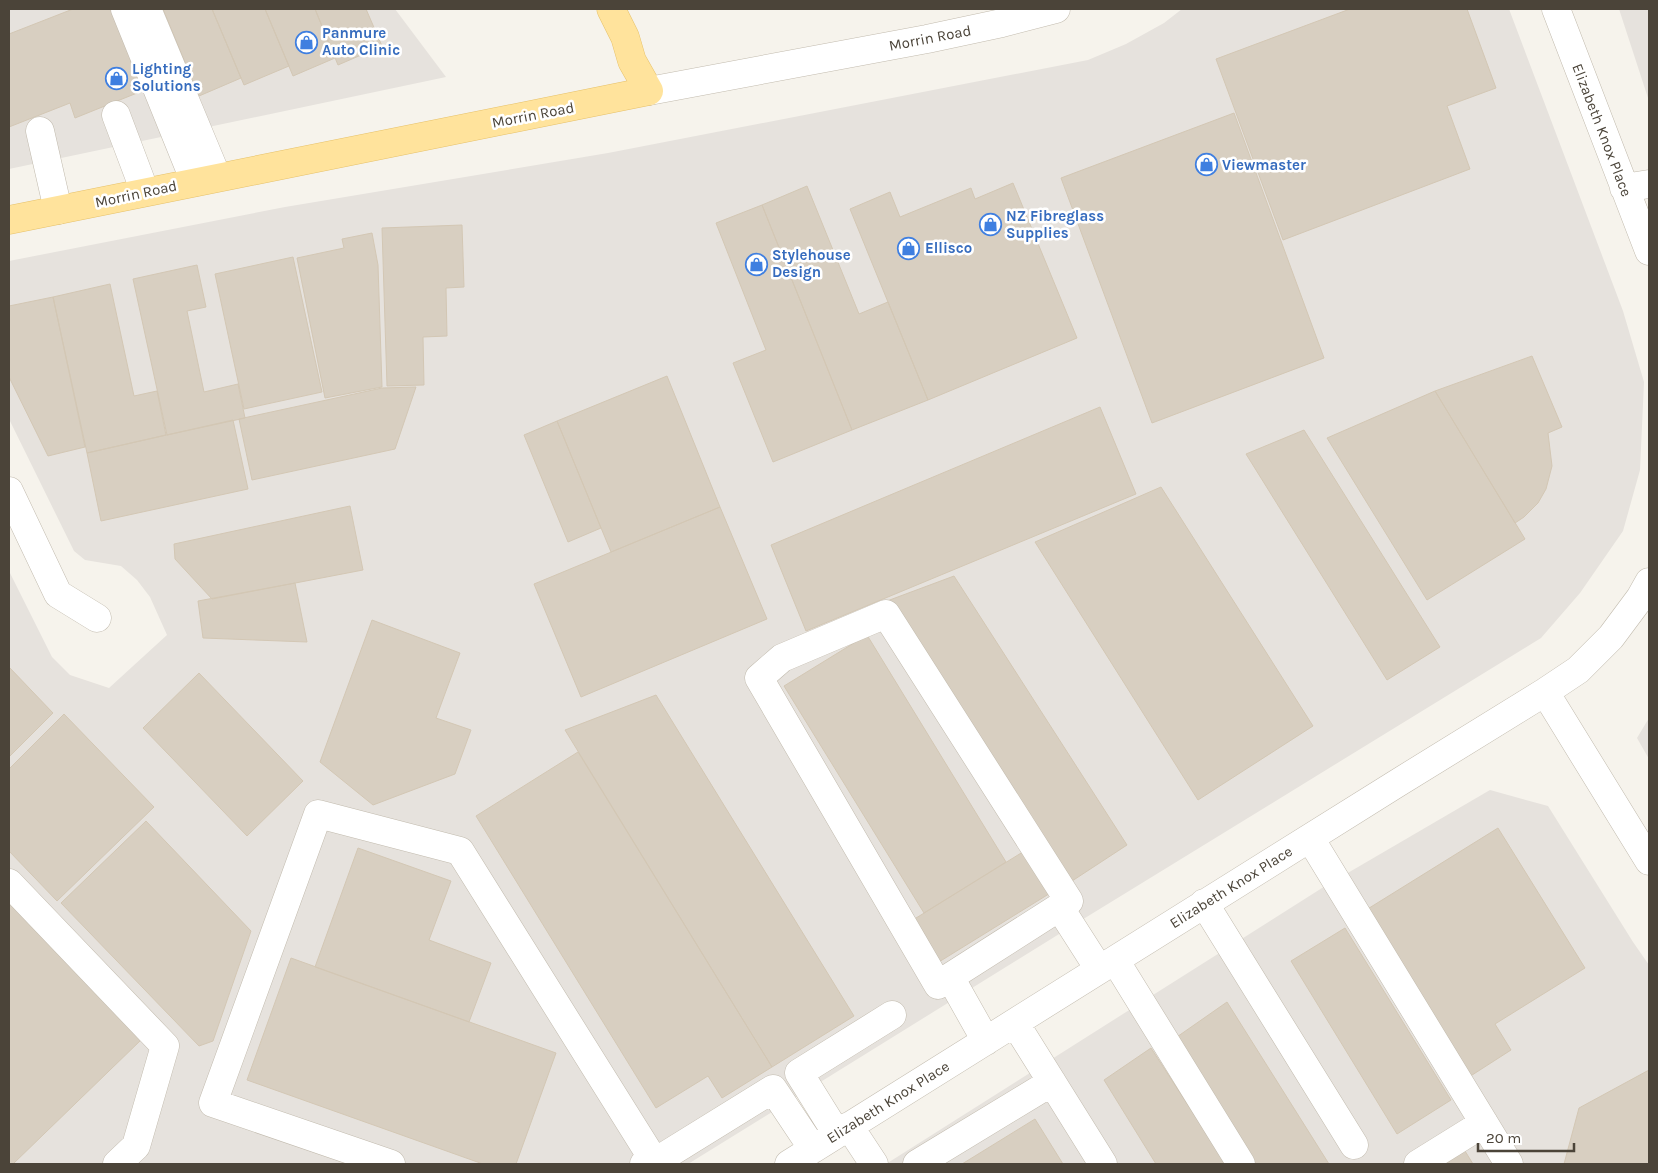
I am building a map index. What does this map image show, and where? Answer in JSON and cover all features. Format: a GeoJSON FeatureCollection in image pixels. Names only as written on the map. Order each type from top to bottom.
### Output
{"type":"FeatureCollection","features":[{"type":"Feature","properties":{"kind":"main road"},"geometry":{"type":"LineString","coordinates":[[611,9],[625,37],[632,61],[649,90]]}},
{"type":"Feature","properties":{"kind":"main road","name":"Morrin Road"},"geometry":{"type":"LineString","coordinates":[[11,214],[58,210],[594,103],[649,90]]}},
{"type":"Feature","properties":{"kind":"street"},"geometry":{"type":"LineString","coordinates":[[125,9],[206,180]]}},
{"type":"Feature","properties":{"kind":"street"},"geometry":{"type":"LineString","coordinates":[[147,9],[206,180]]}},
{"type":"Feature","properties":{"kind":"street","name":"Morrin Road"},"geometry":{"type":"LineString","coordinates":[[649,90],[927,39],[1056,9]]}},
{"type":"Feature","properties":{"kind":"street","name":"Elizabeth Knox Place"},"geometry":{"type":"LineString","coordinates":[[1556,9],[1637,186],[1649,251]]}},
{"type":"Feature","properties":{"kind":"street"},"geometry":{"type":"LineString","coordinates":[[116,115],[145,192]]}},
{"type":"Feature","properties":{"kind":"street"},"geometry":{"type":"LineString","coordinates":[[40,131],[58,210]]}},
{"type":"Feature","properties":{"kind":"street"},"geometry":{"type":"LineString","coordinates":[[9,491],[58,594],[97,618]]}},
{"type":"Feature","properties":{"kind":"street","name":"Elizabeth Knox Place"},"geometry":{"type":"LineString","coordinates":[[789,1164],[1578,670],[1611,637],[1640,598],[1649,582]]}},
{"type":"Feature","properties":{"kind":"street"},"geometry":{"type":"LineString","coordinates":[[886,614],[1069,902],[950,977],[938,984],[759,678],[782,658],[886,614]]}},
{"type":"Feature","properties":{"kind":"street"},"geometry":{"type":"LineString","coordinates":[[1545,692],[1649,861]]}},
{"type":"Feature","properties":{"kind":"street"},"geometry":{"type":"LineString","coordinates":[[391,1164],[213,1103],[318,814],[460,850],[652,1163],[773,1088],[813,1149]]}},
{"type":"Feature","properties":{"kind":"street"},"geometry":{"type":"LineString","coordinates":[[1310,838],[1509,1164]]}},
{"type":"Feature","properties":{"kind":"street"},"geometry":{"type":"LineString","coordinates":[[9,883],[164,1046],[136,1146],[117,1164]]}},
{"type":"Feature","properties":{"kind":"street"},"geometry":{"type":"LineString","coordinates":[[1204,903],[1354,1145]]}},
{"type":"Feature","properties":{"kind":"street"},"geometry":{"type":"LineString","coordinates":[[1060,908],[1107,965],[1241,1164]]}},
{"type":"Feature","properties":{"kind":"street"},"geometry":{"type":"LineString","coordinates":[[950,977],[986,1041]]}},
{"type":"Feature","properties":{"kind":"street"},"geometry":{"type":"LineString","coordinates":[[874,1164],[843,1130],[799,1073],[892,1015]]}},
{"type":"Feature","properties":{"kind":"street"},"geometry":{"type":"LineString","coordinates":[[1015,1022],[1103,1164]]}},
{"type":"Feature","properties":{"kind":"street"},"geometry":{"type":"LineString","coordinates":[[917,1164],[1052,1082]]}},
{"type":"Feature","properties":{"kind":"street"},"geometry":{"type":"LineString","coordinates":[[1418,1164],[1484,1123]]}},
{"type":"Feature","properties":{"kind":"shaded area"},"geometry":{"type":"Polygon","coordinates":[[[9,9],[395,9],[446,77],[9,169],[9,9]]]}},
{"type":"Feature","properties":{"kind":"shaded area"},"geometry":{"type":"Polygon","coordinates":[[[1182,9],[1509,9],[1623,311],[1644,382],[1640,470],[1623,531],[1580,593],[1541,638],[688,1164],[9,1164],[9,571],[52,657],[70,675],[109,688],[167,635],[150,597],[137,580],[121,566],[85,560],[74,551],[9,419],[9,261],[285,207],[608,153],[1088,60],[1126,44],[1164,23],[1182,9]]]}},
{"type":"Feature","properties":{"kind":"shaded area"},"geometry":{"type":"Polygon","coordinates":[[[1619,9],[1649,9],[1649,98],[1648,98],[1619,9]]]}},
{"type":"Feature","properties":{"kind":"shaded area"},"geometry":{"type":"Polygon","coordinates":[[[1649,718],[1649,759],[1637,738],[1649,718]]]}},
{"type":"Feature","properties":{"kind":"shaded area"},"geometry":{"type":"Polygon","coordinates":[[[1490,790],[1548,806],[1649,965],[1649,1164],[886,1164],[1322,888],[1490,790]]]}},
{"type":"Feature","properties":{"kind":"building"},"geometry":{"type":"Polygon","coordinates":[[[73,9],[116,9],[147,89],[75,118],[70,103],[9,127],[9,34],[73,9]]]}},
{"type":"Feature","properties":{"kind":"building"},"geometry":{"type":"Polygon","coordinates":[[[163,9],[212,9],[241,78],[199,96],[163,9]]]}},
{"type":"Feature","properties":{"kind":"building"},"geometry":{"type":"Polygon","coordinates":[[[212,9],[265,9],[289,66],[244,85],[212,9]]]}},
{"type":"Feature","properties":{"kind":"building"},"geometry":{"type":"Polygon","coordinates":[[[265,9],[315,9],[335,58],[293,76],[265,9]]]}},
{"type":"Feature","properties":{"kind":"building"},"geometry":{"type":"Polygon","coordinates":[[[315,9],[366,9],[382,46],[338,65],[315,9]]]}},
{"type":"Feature","properties":{"kind":"building"},"geometry":{"type":"Polygon","coordinates":[[[1350,9],[1467,9],[1496,88],[1447,106],[1470,169],[1283,240],[1216,59],[1350,9]]]}},
{"type":"Feature","properties":{"kind":"building"},"geometry":{"type":"Polygon","coordinates":[[[1234,113],[1324,358],[1152,423],[1061,178],[1234,113]]]}},
{"type":"Feature","properties":{"kind":"building"},"geometry":{"type":"Polygon","coordinates":[[[1013,183],[1077,338],[928,400],[850,209],[890,192],[900,217],[971,188],[975,199],[1013,183]]]}},
{"type":"Feature","properties":{"kind":"building"},"geometry":{"type":"Polygon","coordinates":[[[807,186],[859,314],[888,302],[928,400],[852,430],[762,205],[807,186]]]}},
{"type":"Feature","properties":{"kind":"building"},"geometry":{"type":"Polygon","coordinates":[[[762,205],[852,430],[773,462],[733,363],[766,350],[716,223],[762,205]]]}},
{"type":"Feature","properties":{"kind":"building"},"geometry":{"type":"Polygon","coordinates":[[[462,225],[464,287],[446,288],[447,336],[423,337],[424,385],[387,386],[382,228],[462,225]]]}},
{"type":"Feature","properties":{"kind":"building"},"geometry":{"type":"Polygon","coordinates":[[[372,233],[378,265],[382,387],[325,398],[297,258],[344,248],[342,239],[372,233]]]}},
{"type":"Feature","properties":{"kind":"building"},"geometry":{"type":"Polygon","coordinates":[[[293,257],[322,392],[244,409],[215,274],[293,257]]]}},
{"type":"Feature","properties":{"kind":"building"},"geometry":{"type":"Polygon","coordinates":[[[197,265],[206,307],[187,311],[204,392],[238,384],[245,418],[167,435],[133,279],[197,265]]]}},
{"type":"Feature","properties":{"kind":"building"},"geometry":{"type":"Polygon","coordinates":[[[110,284],[134,396],[157,391],[166,435],[87,453],[53,297],[110,284]]]}},
{"type":"Feature","properties":{"kind":"building"},"geometry":{"type":"Polygon","coordinates":[[[53,297],[85,447],[48,456],[9,377],[9,306],[53,297]]]}},
{"type":"Feature","properties":{"kind":"building"},"geometry":{"type":"Polygon","coordinates":[[[1532,356],[1562,427],[1548,433],[1552,466],[1546,489],[1538,503],[1515,523],[1435,391],[1532,356]]]}},
{"type":"Feature","properties":{"kind":"building"},"geometry":{"type":"Polygon","coordinates":[[[667,376],[720,507],[611,552],[557,421],[667,376]]]}},
{"type":"Feature","properties":{"kind":"building"},"geometry":{"type":"Polygon","coordinates":[[[416,387],[395,449],[252,480],[239,419],[382,388],[416,387]]]}},
{"type":"Feature","properties":{"kind":"building"},"geometry":{"type":"Polygon","coordinates":[[[1435,391],[1525,539],[1427,600],[1327,438],[1435,391]]]}},
{"type":"Feature","properties":{"kind":"building"},"geometry":{"type":"Polygon","coordinates":[[[1100,407],[1136,494],[806,631],[771,545],[1100,407]]]}},
{"type":"Feature","properties":{"kind":"building"},"geometry":{"type":"Polygon","coordinates":[[[233,420],[248,489],[101,521],[87,453],[233,420]]]}},
{"type":"Feature","properties":{"kind":"building"},"geometry":{"type":"Polygon","coordinates":[[[557,421],[601,528],[568,542],[524,435],[557,421]]]}},
{"type":"Feature","properties":{"kind":"building"},"geometry":{"type":"Polygon","coordinates":[[[1304,430],[1440,647],[1387,680],[1246,454],[1304,430]]]}},
{"type":"Feature","properties":{"kind":"building"},"geometry":{"type":"Polygon","coordinates":[[[1161,487],[1313,726],[1198,800],[1035,542],[1161,487]]]}},
{"type":"Feature","properties":{"kind":"building"},"geometry":{"type":"Polygon","coordinates":[[[350,506],[363,570],[212,599],[175,559],[174,544],[350,506]]]}},
{"type":"Feature","properties":{"kind":"building"},"geometry":{"type":"Polygon","coordinates":[[[720,507],[767,619],[581,697],[534,584],[720,507]]]}},
{"type":"Feature","properties":{"kind":"building"},"geometry":{"type":"Polygon","coordinates":[[[954,576],[1127,845],[1069,883],[887,601],[954,576]]]}},
{"type":"Feature","properties":{"kind":"building"},"geometry":{"type":"Polygon","coordinates":[[[295,583],[307,642],[203,638],[198,601],[295,583]]]}},
{"type":"Feature","properties":{"kind":"building"},"geometry":{"type":"Polygon","coordinates":[[[372,620],[460,653],[436,718],[471,730],[455,774],[373,805],[320,762],[372,620]]]}},
{"type":"Feature","properties":{"kind":"building"},"geometry":{"type":"Polygon","coordinates":[[[867,635],[1006,862],[924,913],[784,686],[867,635]]]}},
{"type":"Feature","properties":{"kind":"building"},"geometry":{"type":"Polygon","coordinates":[[[9,667],[53,713],[9,757],[9,667]]]}},
{"type":"Feature","properties":{"kind":"building"},"geometry":{"type":"Polygon","coordinates":[[[199,673],[303,781],[247,836],[143,728],[199,673]]]}},
{"type":"Feature","properties":{"kind":"building"},"geometry":{"type":"Polygon","coordinates":[[[656,695],[854,1016],[772,1067],[565,730],[656,695]]]}},
{"type":"Feature","properties":{"kind":"building"},"geometry":{"type":"Polygon","coordinates":[[[64,714],[154,807],[57,901],[9,851],[9,769],[64,714]]]}},
{"type":"Feature","properties":{"kind":"building"},"geometry":{"type":"Polygon","coordinates":[[[578,752],[772,1067],[722,1098],[708,1076],[656,1108],[476,816],[578,752]]]}},
{"type":"Feature","properties":{"kind":"building"},"geometry":{"type":"Polygon","coordinates":[[[146,821],[251,931],[213,1041],[199,1046],[61,903],[146,821]]]}},
{"type":"Feature","properties":{"kind":"building"},"geometry":{"type":"Polygon","coordinates":[[[1498,828],[1585,968],[1495,1024],[1511,1050],[1469,1077],[1366,910],[1498,828]]]}},
{"type":"Feature","properties":{"kind":"building"},"geometry":{"type":"Polygon","coordinates":[[[358,848],[451,881],[429,940],[491,963],[469,1022],[315,967],[358,848]]]}},
{"type":"Feature","properties":{"kind":"building"},"geometry":{"type":"Polygon","coordinates":[[[1026,850],[1052,892],[934,965],[908,923],[1026,850]]]}},
{"type":"Feature","properties":{"kind":"building"},"geometry":{"type":"Polygon","coordinates":[[[9,902],[141,1040],[13,1164],[9,1164],[9,902]]]}},
{"type":"Feature","properties":{"kind":"building"},"geometry":{"type":"Polygon","coordinates":[[[1345,928],[1451,1100],[1397,1134],[1291,961],[1345,928]]]}},
{"type":"Feature","properties":{"kind":"building"},"geometry":{"type":"Polygon","coordinates":[[[291,958],[556,1053],[516,1164],[483,1164],[247,1080],[291,958]]]}},
{"type":"Feature","properties":{"kind":"building"},"geometry":{"type":"Polygon","coordinates":[[[1227,1002],[1329,1164],[1255,1164],[1174,1039],[1227,1002]]]}},
{"type":"Feature","properties":{"kind":"building"},"geometry":{"type":"Polygon","coordinates":[[[1151,1048],[1226,1164],[1156,1164],[1104,1080],[1151,1048]]]}},
{"type":"Feature","properties":{"kind":"building"},"geometry":{"type":"Polygon","coordinates":[[[1649,1070],[1649,1164],[1564,1164],[1579,1108],[1649,1070]]]}},
{"type":"Feature","properties":{"kind":"building"},"geometry":{"type":"Polygon","coordinates":[[[1035,1119],[1063,1164],[962,1164],[1035,1119]]]}},
{"type":"Feature","properties":{"kind":"building"},"geometry":{"type":"Polygon","coordinates":[[[1465,1151],[1473,1164],[1443,1164],[1465,1151]]]}},
{"type":"Feature","properties":{"kind":"place","name":"Panmure Auto Clinic"},"geometry":{"type":"Point","coordinates":[306,42]}},
{"type":"Feature","properties":{"kind":"place","name":"Lighting Solutions"},"geometry":{"type":"Point","coordinates":[116,78]}},
{"type":"Feature","properties":{"kind":"place","name":"Viewmaster"},"geometry":{"type":"Point","coordinates":[1206,165]}},
{"type":"Feature","properties":{"kind":"place","name":"NZ Fibreglass Supplies"},"geometry":{"type":"Point","coordinates":[990,225]}},
{"type":"Feature","properties":{"kind":"place","name":"Ellisco"},"geometry":{"type":"Point","coordinates":[909,248]}},
{"type":"Feature","properties":{"kind":"place","name":"Stylehouse Design"},"geometry":{"type":"Point","coordinates":[756,264]}}]}
